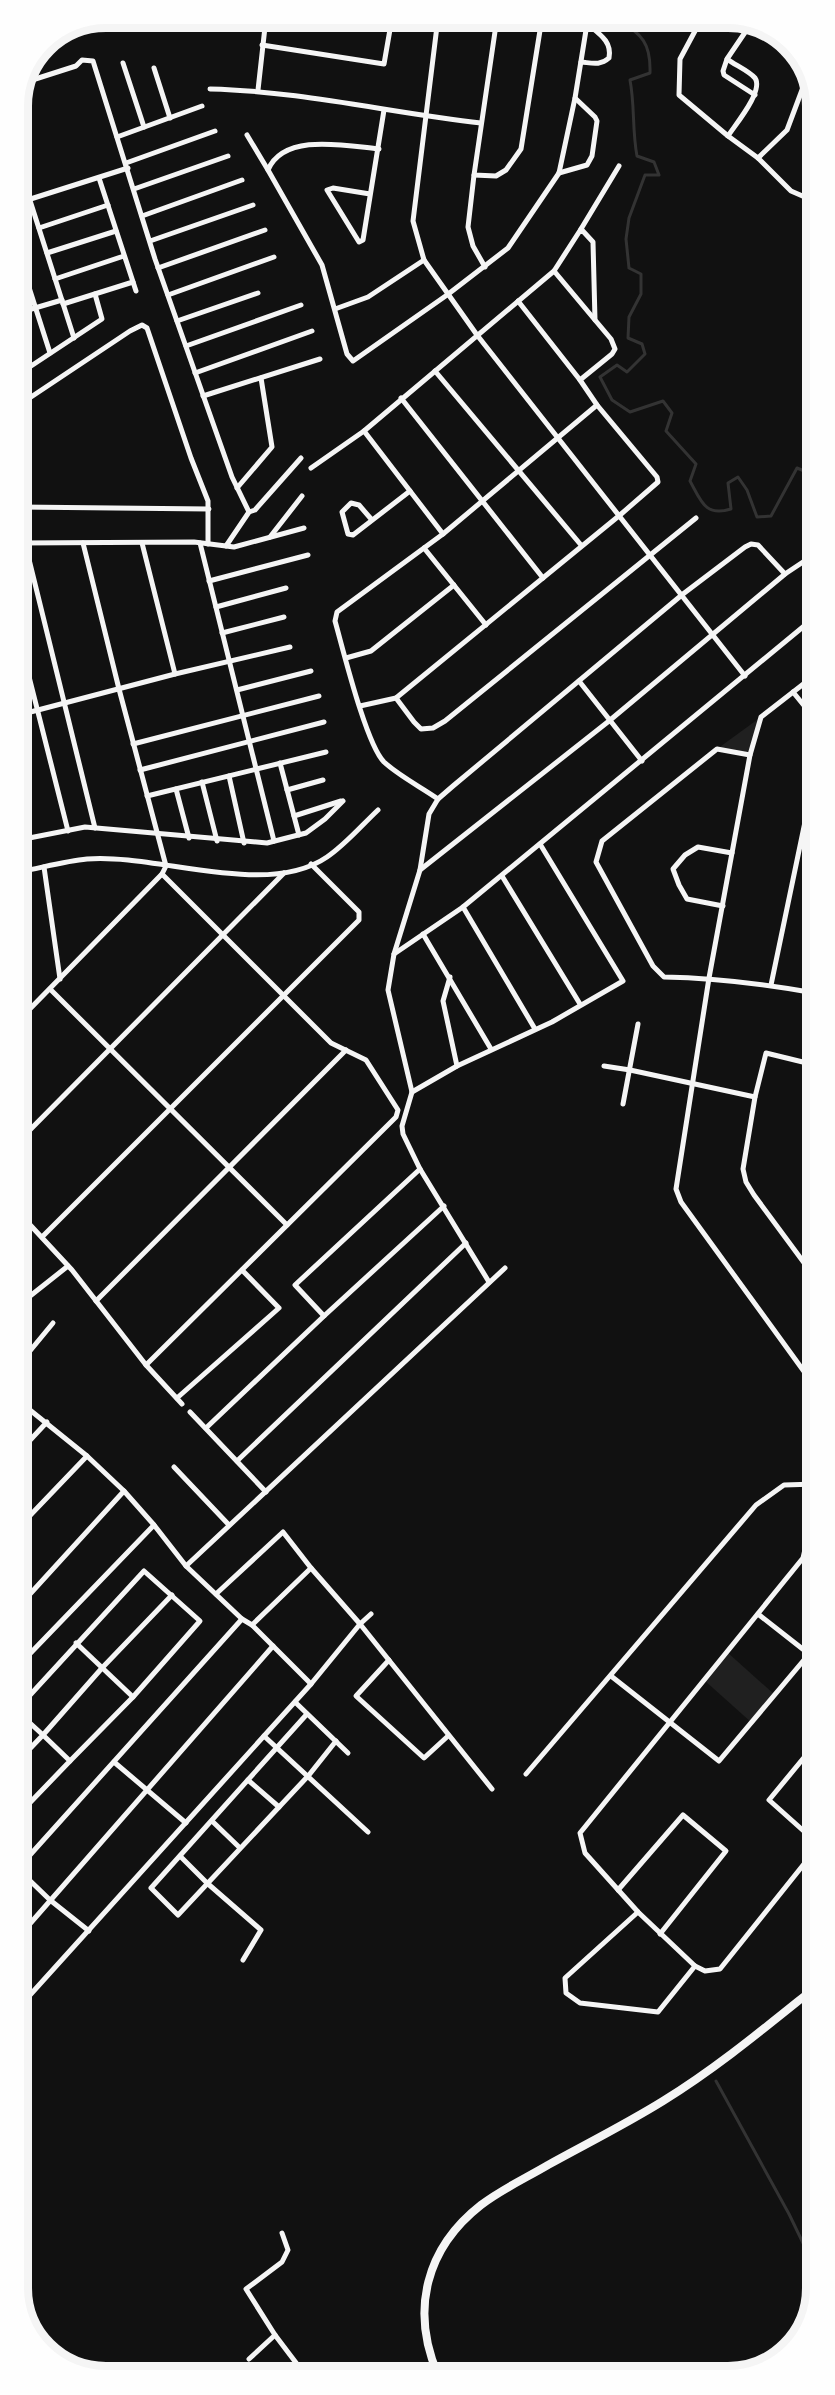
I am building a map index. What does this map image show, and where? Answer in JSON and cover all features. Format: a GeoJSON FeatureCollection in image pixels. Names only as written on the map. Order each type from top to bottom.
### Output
{"type":"FeatureCollection","features":[{"type":"Feature","properties":{"kind":"main road"},"geometry":{"type":"LineString","coordinates":[[434,2366],[425,2327],[426,2289],[439,2253],[461,2223],[496,2195],[681,2089],[806,1994]]}},
{"type":"Feature","properties":{"kind":"street"},"geometry":{"type":"LineString","coordinates":[[258,90],[264,29]]}},
{"type":"Feature","properties":{"kind":"street"},"geometry":{"type":"LineString","coordinates":[[262,45],[384,64],[390,29]]}},
{"type":"Feature","properties":{"kind":"street"},"geometry":{"type":"LineString","coordinates":[[437,29],[413,221],[424,260],[477,335],[683,594],[745,676]]}},
{"type":"Feature","properties":{"kind":"street"},"geometry":{"type":"LineString","coordinates":[[485,267],[473,246],[468,227],[495,29]]}},
{"type":"Feature","properties":{"kind":"street"},"geometry":{"type":"LineString","coordinates":[[474,174],[496,177],[506,170],[521,149],[540,29]]}},
{"type":"Feature","properties":{"kind":"street"},"geometry":{"type":"LineString","coordinates":[[247,135],[322,265],[347,354],[353,361],[447,295],[508,248],[559,173],[586,29]]}},
{"type":"Feature","properties":{"kind":"street"},"geometry":{"type":"LineString","coordinates":[[581,62],[597,64],[604,63],[609,58],[610,50],[607,41],[593,29]]}},
{"type":"Feature","properties":{"kind":"street"},"geometry":{"type":"LineString","coordinates":[[696,29],[680,59],[680,95],[758,158],[791,191],[806,198]]}},
{"type":"Feature","properties":{"kind":"street"},"geometry":{"type":"LineString","coordinates":[[746,31],[727,60],[723,71],[724,75],[755,95]]}},
{"type":"Feature","properties":{"kind":"street"},"geometry":{"type":"LineString","coordinates":[[33,80],[76,66],[82,60],[93,61],[158,268],[237,488],[249,512]]}},
{"type":"Feature","properties":{"kind":"street"},"geometry":{"type":"LineString","coordinates":[[727,60],[755,78],[758,86],[755,95],[728,136]]}},
{"type":"Feature","properties":{"kind":"street"},"geometry":{"type":"LineString","coordinates":[[123,63],[144,127]]}},
{"type":"Feature","properties":{"kind":"street"},"geometry":{"type":"LineString","coordinates":[[154,68],[170,118]]}},
{"type":"Feature","properties":{"kind":"street"},"geometry":{"type":"LineString","coordinates":[[758,158],[787,130],[804,85]]}},
{"type":"Feature","properties":{"kind":"street"},"geometry":{"type":"LineString","coordinates":[[210,89],[258,90],[426,117],[481,123]]}},
{"type":"Feature","properties":{"kind":"street"},"geometry":{"type":"LineString","coordinates":[[559,173],[588,165],[592,156],[597,121],[575,98]]}},
{"type":"Feature","properties":{"kind":"street"},"geometry":{"type":"LineString","coordinates":[[117,137],[202,106]]}},
{"type":"Feature","properties":{"kind":"street"},"geometry":{"type":"LineString","coordinates":[[370,194],[333,188],[327,190],[359,242],[363,240],[384,110]]}},
{"type":"Feature","properties":{"kind":"street"},"geometry":{"type":"LineString","coordinates":[[30,200],[99,178],[215,131]]}},
{"type":"Feature","properties":{"kind":"street"},"geometry":{"type":"LineString","coordinates":[[268,170],[272,160],[293,147],[320,144],[379,149]]}},
{"type":"Feature","properties":{"kind":"street"},"geometry":{"type":"LineString","coordinates":[[134,189],[228,156]]}},
{"type":"Feature","properties":{"kind":"street"},"geometry":{"type":"LineString","coordinates":[[311,468],[364,431],[554,271],[619,166]]}},
{"type":"Feature","properties":{"kind":"street"},"geometry":{"type":"LineString","coordinates":[[99,178],[136,291]]}},
{"type":"Feature","properties":{"kind":"street"},"geometry":{"type":"LineString","coordinates":[[142,216],[242,180]]}},
{"type":"Feature","properties":{"kind":"street"},"geometry":{"type":"LineString","coordinates":[[29,197],[74,338]]}},
{"type":"Feature","properties":{"kind":"street"},"geometry":{"type":"LineString","coordinates":[[39,228],[108,205]]}},
{"type":"Feature","properties":{"kind":"street"},"geometry":{"type":"LineString","coordinates":[[150,241],[253,205]]}},
{"type":"Feature","properties":{"kind":"street"},"geometry":{"type":"LineString","coordinates":[[581,229],[593,242],[595,320]]}},
{"type":"Feature","properties":{"kind":"street"},"geometry":{"type":"LineString","coordinates":[[158,268],[265,230]]}},
{"type":"Feature","properties":{"kind":"street"},"geometry":{"type":"LineString","coordinates":[[47,253],[116,231]]}},
{"type":"Feature","properties":{"kind":"street"},"geometry":{"type":"LineString","coordinates":[[55,279],[124,256]]}},
{"type":"Feature","properties":{"kind":"street"},"geometry":{"type":"LineString","coordinates":[[168,294],[274,257]]}},
{"type":"Feature","properties":{"kind":"street"},"geometry":{"type":"LineString","coordinates":[[335,309],[368,297],[424,260]]}},
{"type":"Feature","properties":{"kind":"street"},"geometry":{"type":"LineString","coordinates":[[554,271],[611,339],[615,349],[580,380]]}},
{"type":"Feature","properties":{"kind":"street"},"geometry":{"type":"LineString","coordinates":[[29,310],[95,294],[133,282]]}},
{"type":"Feature","properties":{"kind":"street"},"geometry":{"type":"LineString","coordinates":[[29,291],[50,353]]}},
{"type":"Feature","properties":{"kind":"street"},"geometry":{"type":"LineString","coordinates":[[177,321],[258,293]]}},
{"type":"Feature","properties":{"kind":"street"},"geometry":{"type":"LineString","coordinates":[[29,367],[102,319],[95,294]]}},
{"type":"Feature","properties":{"kind":"street"},"geometry":{"type":"LineString","coordinates":[[360,706],[396,698],[658,482],[657,477],[597,405],[518,301]]}},
{"type":"Feature","properties":{"kind":"street"},"geometry":{"type":"LineString","coordinates":[[186,346],[302,305]]}},
{"type":"Feature","properties":{"kind":"street"},"geometry":{"type":"LineString","coordinates":[[29,398],[130,331],[142,325],[147,328],[190,458],[208,501],[208,544]]}},
{"type":"Feature","properties":{"kind":"street"},"geometry":{"type":"LineString","coordinates":[[195,372],[312,331]]}},
{"type":"Feature","properties":{"kind":"street"},"geometry":{"type":"LineString","coordinates":[[203,396],[320,359]]}},
{"type":"Feature","properties":{"kind":"street"},"geometry":{"type":"LineString","coordinates":[[435,372],[581,545]]}},
{"type":"Feature","properties":{"kind":"street"},"geometry":{"type":"LineString","coordinates":[[237,488],[272,447],[261,378]]}},
{"type":"Feature","properties":{"kind":"street"},"geometry":{"type":"LineString","coordinates":[[401,398],[543,578]]}},
{"type":"Feature","properties":{"kind":"street"},"geometry":{"type":"LineString","coordinates":[[438,799],[383,761],[360,706],[335,621],[337,612],[443,534],[597,405]]}},
{"type":"Feature","properties":{"kind":"street"},"geometry":{"type":"LineString","coordinates":[[364,431],[443,534]]}},
{"type":"Feature","properties":{"kind":"street"},"geometry":{"type":"LineString","coordinates":[[226,546],[249,512],[255,510],[301,458]]}},
{"type":"Feature","properties":{"kind":"street"},"geometry":{"type":"LineString","coordinates":[[372,520],[360,505],[351,503],[342,512],[348,534],[353,535],[410,491]]}},
{"type":"Feature","properties":{"kind":"street"},"geometry":{"type":"LineString","coordinates":[[269,538],[302,496]]}},
{"type":"Feature","properties":{"kind":"street"},"geometry":{"type":"LineString","coordinates":[[29,507],[208,509]]}},
{"type":"Feature","properties":{"kind":"street"},"geometry":{"type":"LineString","coordinates":[[396,698],[421,729],[433,728],[445,721],[696,518]]}},
{"type":"Feature","properties":{"kind":"street"},"geometry":{"type":"LineString","coordinates":[[29,543],[200,543],[234,547],[304,528]]}},
{"type":"Feature","properties":{"kind":"street"},"geometry":{"type":"LineString","coordinates":[[29,1010],[162,874],[166,866],[118,689],[83,543]]}},
{"type":"Feature","properties":{"kind":"street"},"geometry":{"type":"LineString","coordinates":[[142,543],[175,674]]}},
{"type":"Feature","properties":{"kind":"street"},"geometry":{"type":"LineString","coordinates":[[200,543],[274,841]]}},
{"type":"Feature","properties":{"kind":"street"},"geometry":{"type":"LineString","coordinates":[[489,1282],[420,1169],[403,1134],[402,1126],[412,1092],[388,990],[394,954],[420,870],[429,814],[438,799],[683,594],[751,544],[758,545],[786,574]]}},
{"type":"Feature","properties":{"kind":"street"},"geometry":{"type":"LineString","coordinates":[[424,548],[486,625]]}},
{"type":"Feature","properties":{"kind":"street"},"geometry":{"type":"LineString","coordinates":[[209,581],[308,555]]}},
{"type":"Feature","properties":{"kind":"street"},"geometry":{"type":"LineString","coordinates":[[420,870],[609,722],[806,560]]}},
{"type":"Feature","properties":{"kind":"street"},"geometry":{"type":"LineString","coordinates":[[29,569],[65,703],[95,828]]}},
{"type":"Feature","properties":{"kind":"street"},"geometry":{"type":"LineString","coordinates":[[346,658],[371,651],[454,585]]}},
{"type":"Feature","properties":{"kind":"street"},"geometry":{"type":"LineString","coordinates":[[216,607],[286,588]]}},
{"type":"Feature","properties":{"kind":"street"},"geometry":{"type":"LineString","coordinates":[[222,633],[284,617]]}},
{"type":"Feature","properties":{"kind":"street"},"geometry":{"type":"LineString","coordinates":[[394,954],[463,907],[502,876],[806,624]]}},
{"type":"Feature","properties":{"kind":"street"},"geometry":{"type":"LineString","coordinates":[[29,712],[290,647]]}},
{"type":"Feature","properties":{"kind":"street"},"geometry":{"type":"LineString","coordinates":[[237,690],[310,671]]}},
{"type":"Feature","properties":{"kind":"street"},"geometry":{"type":"LineString","coordinates":[[29,675],[68,831]]}},
{"type":"Feature","properties":{"kind":"street"},"geometry":{"type":"LineString","coordinates":[[579,681],[642,761]]}},
{"type":"Feature","properties":{"kind":"street"},"geometry":{"type":"LineString","coordinates":[[806,682],[761,717],[750,755],[709,978],[676,1189],[681,1202],[806,1375]]}},
{"type":"Feature","properties":{"kind":"street"},"geometry":{"type":"LineString","coordinates":[[793,692],[806,708]]}},
{"type":"Feature","properties":{"kind":"street"},"geometry":{"type":"LineString","coordinates":[[133,744],[319,696]]}},
{"type":"Feature","properties":{"kind":"street"},"geometry":{"type":"LineString","coordinates":[[140,770],[324,722]]}},
{"type":"Feature","properties":{"kind":"street"},"geometry":{"type":"LineString","coordinates":[[750,755],[717,749],[602,842],[596,862],[653,966],[664,976],[709,978],[806,991]]}},
{"type":"Feature","properties":{"kind":"street"},"geometry":{"type":"LineString","coordinates":[[147,796],[326,752]]}},
{"type":"Feature","properties":{"kind":"street"},"geometry":{"type":"LineString","coordinates":[[280,763],[299,835]]}},
{"type":"Feature","properties":{"kind":"street"},"geometry":{"type":"LineString","coordinates":[[229,776],[244,843]]}},
{"type":"Feature","properties":{"kind":"street"},"geometry":{"type":"LineString","coordinates":[[287,790],[323,780]]}},
{"type":"Feature","properties":{"kind":"street"},"geometry":{"type":"LineString","coordinates":[[202,782],[217,841]]}},
{"type":"Feature","properties":{"kind":"street"},"geometry":{"type":"LineString","coordinates":[[176,789],[189,838]]}},
{"type":"Feature","properties":{"kind":"street"},"geometry":{"type":"LineString","coordinates":[[29,838],[85,827],[258,844],[306,833],[325,819],[343,801],[294,816]]}},
{"type":"Feature","properties":{"kind":"street"},"geometry":{"type":"LineString","coordinates":[[29,870],[87,859],[208,872],[275,875],[326,858],[378,810]]}},
{"type":"Feature","properties":{"kind":"street"},"geometry":{"type":"LineString","coordinates":[[771,985],[806,817]]}},
{"type":"Feature","properties":{"kind":"street"},"geometry":{"type":"LineString","coordinates":[[412,1092],[491,1049],[552,1022],[623,981],[540,844]]}},
{"type":"Feature","properties":{"kind":"street"},"geometry":{"type":"LineString","coordinates":[[723,906],[687,899],[673,869],[685,855],[698,847],[732,853]]}},
{"type":"Feature","properties":{"kind":"street"},"geometry":{"type":"LineString","coordinates":[[42,1237],[359,920],[359,912],[312,864]]}},
{"type":"Feature","properties":{"kind":"street"},"geometry":{"type":"LineString","coordinates":[[44,867],[60,979]]}},
{"type":"Feature","properties":{"kind":"street"},"geometry":{"type":"LineString","coordinates":[[29,1131],[284,873]]}},
{"type":"Feature","properties":{"kind":"street"},"geometry":{"type":"LineString","coordinates":[[146,1365],[396,1117],[398,1110],[366,1060],[331,1042],[162,874]]}},
{"type":"Feature","properties":{"kind":"street"},"geometry":{"type":"LineString","coordinates":[[502,876],[580,1004]]}},
{"type":"Feature","properties":{"kind":"street"},"geometry":{"type":"LineString","coordinates":[[463,907],[535,1029]]}},
{"type":"Feature","properties":{"kind":"street"},"geometry":{"type":"LineString","coordinates":[[423,934],[450,976],[491,1049]]}},
{"type":"Feature","properties":{"kind":"street"},"geometry":{"type":"LineString","coordinates":[[450,976],[443,1001],[457,1066]]}},
{"type":"Feature","properties":{"kind":"street"},"geometry":{"type":"LineString","coordinates":[[50,989],[287,1225]]}},
{"type":"Feature","properties":{"kind":"street"},"geometry":{"type":"LineString","coordinates":[[623,1104],[638,1024]]}},
{"type":"Feature","properties":{"kind":"street"},"geometry":{"type":"LineString","coordinates":[[96,1301],[346,1050]]}},
{"type":"Feature","properties":{"kind":"street"},"geometry":{"type":"LineString","coordinates":[[806,1063],[766,1053],[755,1097],[743,1168],[746,1182],[806,1265]]}},
{"type":"Feature","properties":{"kind":"street"},"geometry":{"type":"LineString","coordinates":[[604,1066],[755,1097]]}},
{"type":"Feature","properties":{"kind":"street"},"geometry":{"type":"LineString","coordinates":[[324,1316],[295,1285],[420,1169]]}},
{"type":"Feature","properties":{"kind":"street"},"geometry":{"type":"LineString","coordinates":[[206,1428],[444,1206]]}},
{"type":"Feature","properties":{"kind":"street"},"geometry":{"type":"LineString","coordinates":[[29,1223],[68,1266],[146,1365],[182,1404]]}},
{"type":"Feature","properties":{"kind":"street"},"geometry":{"type":"LineString","coordinates":[[237,1461],[466,1243]]}},
{"type":"Feature","properties":{"kind":"street"},"geometry":{"type":"LineString","coordinates":[[29,1297],[68,1266]]}},
{"type":"Feature","properties":{"kind":"street"},"geometry":{"type":"LineString","coordinates":[[186,1566],[505,1268]]}},
{"type":"Feature","properties":{"kind":"street"},"geometry":{"type":"LineString","coordinates":[[177,1398],[279,1308],[242,1270]]}},
{"type":"Feature","properties":{"kind":"street"},"geometry":{"type":"LineString","coordinates":[[29,1352],[53,1323]]}},
{"type":"Feature","properties":{"kind":"street"},"geometry":{"type":"LineString","coordinates":[[29,1409],[87,1456],[124,1491],[186,1566],[242,1619],[252,1625],[311,1684]]}},
{"type":"Feature","properties":{"kind":"street"},"geometry":{"type":"LineString","coordinates":[[190,1412],[266,1492]]}},
{"type":"Feature","properties":{"kind":"street"},"geometry":{"type":"LineString","coordinates":[[29,1441],[47,1422]]}},
{"type":"Feature","properties":{"kind":"street"},"geometry":{"type":"LineString","coordinates":[[29,1517],[87,1456]]}},
{"type":"Feature","properties":{"kind":"street"},"geometry":{"type":"LineString","coordinates":[[174,1467],[230,1525]]}},
{"type":"Feature","properties":{"kind":"street"},"geometry":{"type":"LineString","coordinates":[[526,1774],[756,1505],[784,1485],[806,1484]]}},
{"type":"Feature","properties":{"kind":"street"},"geometry":{"type":"LineString","coordinates":[[29,1595],[124,1491]]}},
{"type":"Feature","properties":{"kind":"street"},"geometry":{"type":"LineString","coordinates":[[29,1655],[154,1525]]}},
{"type":"Feature","properties":{"kind":"street"},"geometry":{"type":"LineString","coordinates":[[216,1594],[283,1532],[492,1789]]}},
{"type":"Feature","properties":{"kind":"street"},"geometry":{"type":"LineString","coordinates":[[806,1545],[803,1558],[580,1833],[585,1853],[618,1890],[660,1934],[695,1966],[705,1971],[720,1969],[806,1862]]}},
{"type":"Feature","properties":{"kind":"street"},"geometry":{"type":"LineString","coordinates":[[252,1625],[311,1568]]}},
{"type":"Feature","properties":{"kind":"street"},"geometry":{"type":"LineString","coordinates":[[29,1696],[144,1571],[200,1621],[133,1697],[29,1804]]}},
{"type":"Feature","properties":{"kind":"street"},"geometry":{"type":"LineString","coordinates":[[29,1750],[102,1668],[172,1595]]}},
{"type":"Feature","properties":{"kind":"street"},"geometry":{"type":"LineString","coordinates":[[29,1996],[295,1702],[371,1614]]}},
{"type":"Feature","properties":{"kind":"street"},"geometry":{"type":"LineString","coordinates":[[758,1614],[806,1652]]}},
{"type":"Feature","properties":{"kind":"street"},"geometry":{"type":"LineString","coordinates":[[29,1856],[242,1619]]}},
{"type":"Feature","properties":{"kind":"street"},"geometry":{"type":"LineString","coordinates":[[76,1643],[133,1697]]}},
{"type":"Feature","properties":{"kind":"street"},"geometry":{"type":"LineString","coordinates":[[29,1925],[273,1646]]}},
{"type":"Feature","properties":{"kind":"street"},"geometry":{"type":"LineString","coordinates":[[611,1676],[719,1761],[806,1658]]}},
{"type":"Feature","properties":{"kind":"street"},"geometry":{"type":"LineString","coordinates":[[389,1660],[356,1696],[424,1758],[448,1736]]}},
{"type":"Feature","properties":{"kind":"street"},"geometry":{"type":"LineString","coordinates":[[295,1702],[348,1753]]}},
{"type":"Feature","properties":{"kind":"street"},"geometry":{"type":"LineString","coordinates":[[307,1714],[151,1888],[178,1915],[309,1775],[336,1741]]}},
{"type":"Feature","properties":{"kind":"street"},"geometry":{"type":"LineString","coordinates":[[29,1722],[70,1761]]}},
{"type":"Feature","properties":{"kind":"street"},"geometry":{"type":"LineString","coordinates":[[264,1736],[309,1775],[368,1832]]}},
{"type":"Feature","properties":{"kind":"street"},"geometry":{"type":"LineString","coordinates":[[806,1755],[769,1800],[806,1833]]}},
{"type":"Feature","properties":{"kind":"street"},"geometry":{"type":"LineString","coordinates":[[114,1762],[186,1823]]}},
{"type":"Feature","properties":{"kind":"street"},"geometry":{"type":"LineString","coordinates":[[248,1780],[279,1807]]}},
{"type":"Feature","properties":{"kind":"street"},"geometry":{"type":"LineString","coordinates":[[618,1890],[683,1815],[726,1851],[660,1934]]}},
{"type":"Feature","properties":{"kind":"street"},"geometry":{"type":"LineString","coordinates":[[212,1821],[240,1848]]}},
{"type":"Feature","properties":{"kind":"street"},"geometry":{"type":"LineString","coordinates":[[180,1856],[261,1930],[243,1960]]}},
{"type":"Feature","properties":{"kind":"street"},"geometry":{"type":"LineString","coordinates":[[29,1880],[50,1900],[90,1930]]}},
{"type":"Feature","properties":{"kind":"street"},"geometry":{"type":"LineString","coordinates":[[638,1912],[565,1978],[566,1993],[580,2003],[658,2012],[695,1966]]}},
{"type":"Feature","properties":{"kind":"street"},"geometry":{"type":"LineString","coordinates":[[282,2233],[288,2250],[282,2262],[246,2289],[275,2335],[298,2366]]}},
{"type":"Feature","properties":{"kind":"street"},"geometry":{"type":"LineString","coordinates":[[249,2359],[275,2335]]}},
{"type":"Feature","properties":{"kind":"shaded area"},"geometry":{"type":"Polygon","coordinates":[[[761,717],[750,755],[717,749],[761,717]]]}},
{"type":"Feature","properties":{"kind":"shaded area"},"geometry":{"type":"Polygon","coordinates":[[[727,1652],[775,1695],[752,1723],[704,1680],[727,1652]]]}},
{"type":"Feature","properties":{"kind":"waterway"},"geometry":{"type":"LineString","coordinates":[[632,29],[643,40],[650,62],[650,73],[630,80],[637,156],[654,162],[659,175],[645,175],[629,218],[626,239],[629,268],[641,274],[641,294],[629,317],[628,338],[642,344],[645,354],[627,372],[617,365],[600,377],[612,400],[630,412],[663,401],[672,413],[666,431],[696,464],[690,481],[701,501],[710,509],[715,511],[731,509],[728,483],[738,477],[747,490],[757,517],[771,516],[797,468],[806,472]]}},
{"type":"Feature","properties":{"kind":"waterway"},"geometry":{"type":"LineString","coordinates":[[716,2081],[806,2249]]}}]}
